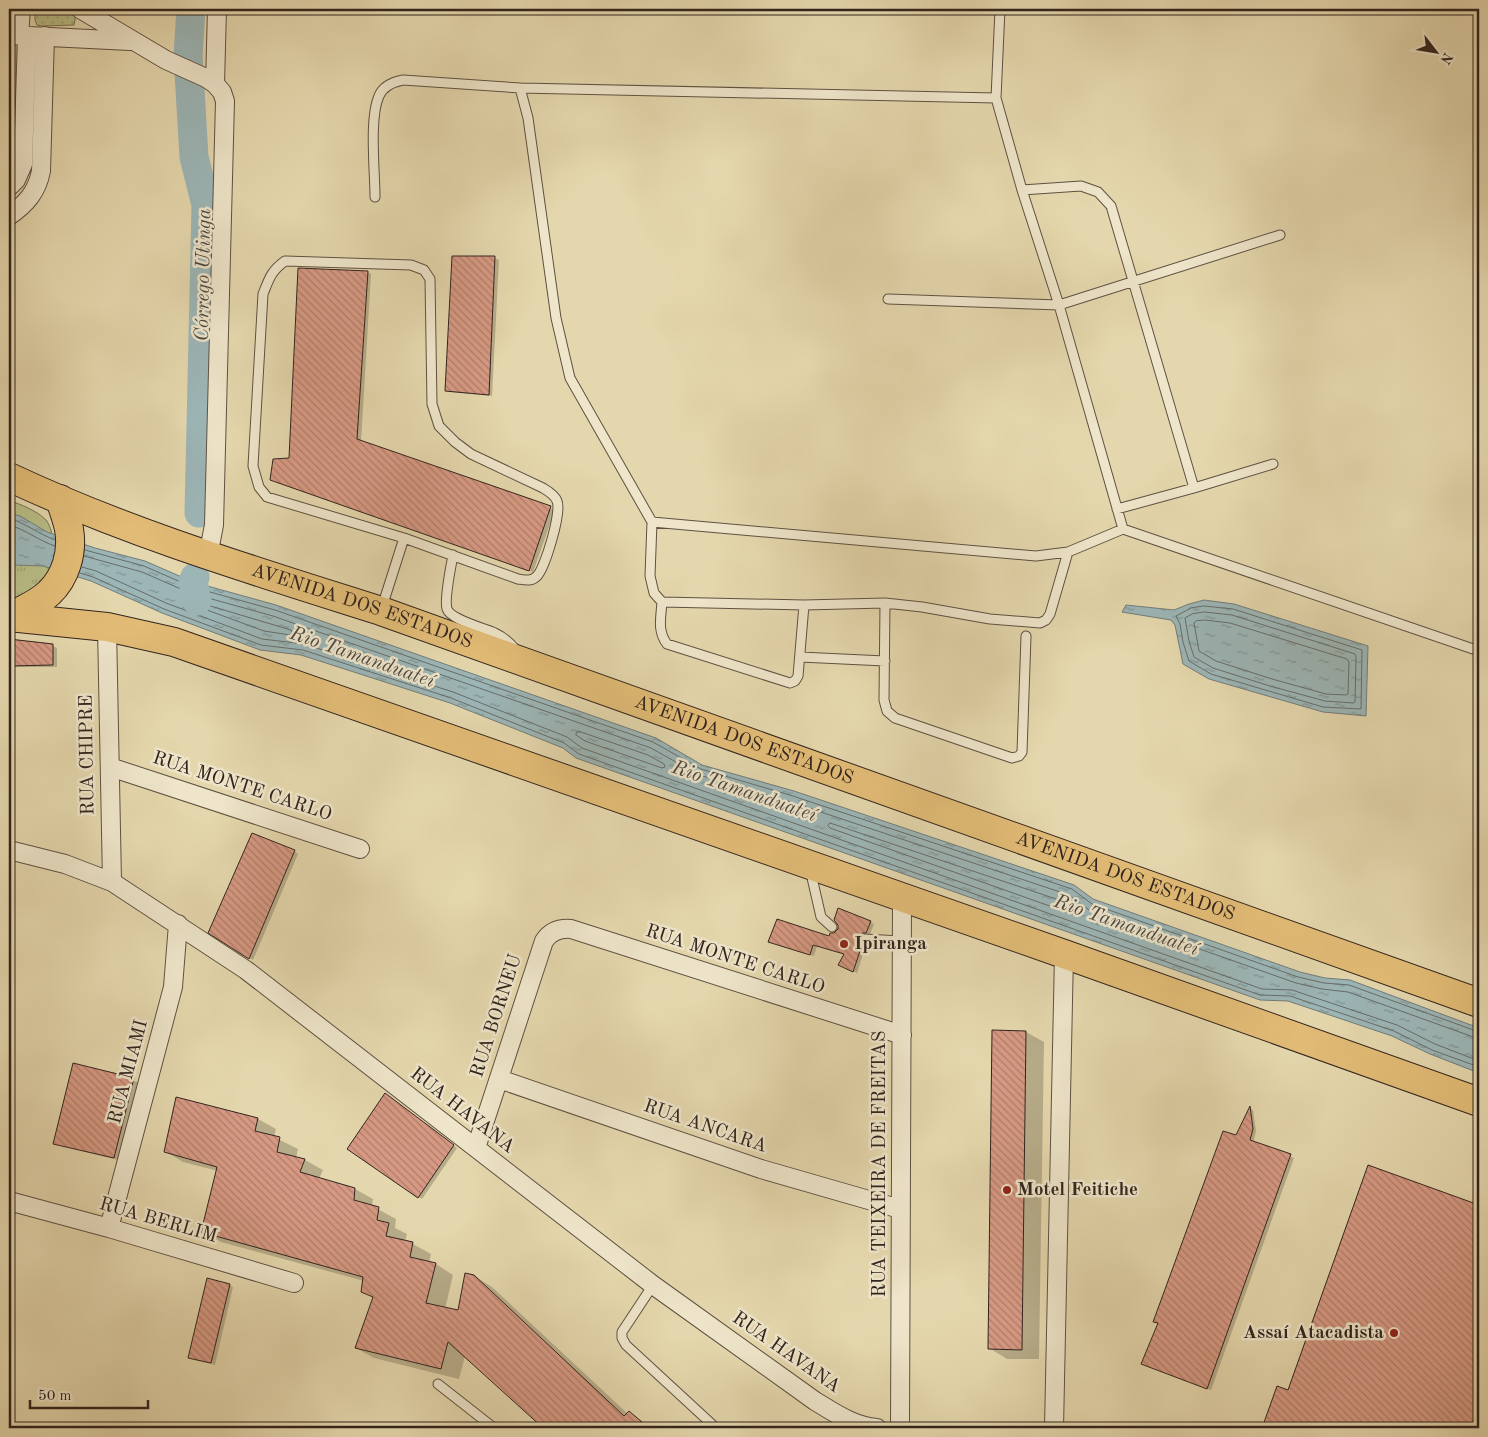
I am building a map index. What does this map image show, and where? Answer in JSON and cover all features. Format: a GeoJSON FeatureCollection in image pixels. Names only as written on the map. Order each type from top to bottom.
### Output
{"type":"FeatureCollection","features":[{"type":"Feature","properties":{"kind":"highway","name":"AVENIDA DOS ESTADOS"},"geometry":{"type":"LineString","coordinates":[[9,477],[60,499],[210,545],[380,611],[1479,1003]]}},
{"type":"Feature","properties":{"kind":"highway"},"geometry":{"type":"LineString","coordinates":[[9,617],[49,594],[61,577],[67,564],[70,538],[60,499]]}},
{"type":"Feature","properties":{"kind":"highway"},"geometry":{"type":"LineString","coordinates":[[9,617],[107,627],[174,642],[902,899],[1064,954],[1479,1102]]}},
{"type":"Feature","properties":{"kind":"street"},"geometry":{"type":"LineString","coordinates":[[9,187],[16,180],[23,164],[18,35],[21,9]]}},
{"type":"Feature","properties":{"kind":"street"},"geometry":{"type":"LineString","coordinates":[[80,9],[133,41],[216,84],[222,92],[225,101],[210,545]]}},
{"type":"Feature","properties":{"kind":"street"},"geometry":{"type":"LineString","coordinates":[[216,84],[217,9]]}},
{"type":"Feature","properties":{"kind":"street"},"geometry":{"type":"LineString","coordinates":[[18,35],[133,41]]}},
{"type":"Feature","properties":{"kind":"street"},"geometry":{"type":"LineString","coordinates":[[9,216],[30,198],[39,181],[41,171],[45,36]]}},
{"type":"Feature","properties":{"kind":"street","name":"RUA CHIPRE"},"geometry":{"type":"LineString","coordinates":[[107,627],[112,882]]}},
{"type":"Feature","properties":{"kind":"street","name":"RUA MONTE CARLO"},"geometry":{"type":"LineString","coordinates":[[110,766],[360,849]]}},
{"type":"Feature","properties":{"kind":"street","name":"RUA HAVANA"},"geometry":{"type":"LineString","coordinates":[[9,850],[66,864],[112,882],[178,924],[246,970],[653,1285],[815,1401],[843,1418],[862,1426],[876,1428]]}},
{"type":"Feature","properties":{"kind":"street","name":"RUA TEIXEIRA DE FREITAS"},"geometry":{"type":"LineString","coordinates":[[900,1428],[902,899]]}},
{"type":"Feature","properties":{"kind":"street","name":"RUA MIAMI"},"geometry":{"type":"LineString","coordinates":[[109,1228],[173,987],[178,924]]}},
{"type":"Feature","properties":{"kind":"street","name":"RUA MONTE CARLO"},"geometry":{"type":"LineString","coordinates":[[556,931],[563,929],[571,930],[902,1035]]}},
{"type":"Feature","properties":{"kind":"street","name":"RUA BORNEU"},"geometry":{"type":"LineString","coordinates":[[476,1148],[544,941],[548,934],[556,931]]}},
{"type":"Feature","properties":{"kind":"street"},"geometry":{"type":"LineString","coordinates":[[1054,1428],[1064,954]]}},
{"type":"Feature","properties":{"kind":"street","name":"RUA ANCARA"},"geometry":{"type":"LineString","coordinates":[[499,1079],[762,1169],[900,1209]]}},
{"type":"Feature","properties":{"kind":"street","name":"RUA BERLIM"},"geometry":{"type":"LineString","coordinates":[[9,1201],[109,1228],[294,1283]]}},
{"type":"Feature","properties":{"kind":"lane"},"geometry":{"type":"LineString","coordinates":[[1000,9],[996,98],[1022,190],[1059,305],[1123,529]]}},
{"type":"Feature","properties":{"kind":"lane"},"geometry":{"type":"LineString","coordinates":[[375,197],[374,117],[379,95],[391,83],[403,80],[520,88],[996,98]]}},
{"type":"Feature","properties":{"kind":"lane"},"geometry":{"type":"LineString","coordinates":[[520,88],[528,118],[556,318],[570,378],[652,522],[650,576],[654,594],[662,602],[804,605],[885,603],[922,607],[990,619],[1040,623],[1046,620],[1050,614],[1068,552]]}},
{"type":"Feature","properties":{"kind":"lane"},"geometry":{"type":"LineString","coordinates":[[1022,190],[1081,186],[1098,192],[1111,206],[1194,488]]}},
{"type":"Feature","properties":{"kind":"lane"},"geometry":{"type":"LineString","coordinates":[[888,299],[1059,305],[1280,235]]}},
{"type":"Feature","properties":{"kind":"lane"},"geometry":{"type":"LineString","coordinates":[[285,261],[412,265],[424,270],[430,280],[432,404],[439,426],[470,454],[551,492],[557,500],[559,511],[543,568],[536,578],[527,581],[404,538],[267,497],[259,487],[253,466],[263,294],[274,269],[285,261]]}},
{"type":"Feature","properties":{"kind":"lane"},"geometry":{"type":"LineString","coordinates":[[1117,509],[1273,464]]}},
{"type":"Feature","properties":{"kind":"lane"},"geometry":{"type":"LineString","coordinates":[[652,522],[1036,556],[1068,552],[1123,529],[1479,651]]}},
{"type":"Feature","properties":{"kind":"lane"},"geometry":{"type":"LineString","coordinates":[[380,611],[404,538]]}},
{"type":"Feature","properties":{"kind":"lane"},"geometry":{"type":"LineString","coordinates":[[453,555],[447,591],[447,609],[452,616],[497,633],[509,641],[528,663]]}},
{"type":"Feature","properties":{"kind":"lane"},"geometry":{"type":"LineString","coordinates":[[662,602],[660,630],[662,638],[668,644],[790,683],[795,681],[798,676],[804,605]]}},
{"type":"Feature","properties":{"kind":"lane"},"geometry":{"type":"LineString","coordinates":[[885,603],[884,700],[887,711],[895,718],[1012,758],[1019,756],[1022,752],[1026,636]]}},
{"type":"Feature","properties":{"kind":"lane"},"geometry":{"type":"LineString","coordinates":[[800,656],[885,661]]}},
{"type":"Feature","properties":{"kind":"lane"},"geometry":{"type":"LineString","coordinates":[[810,866],[821,917],[832,927]]}},
{"type":"Feature","properties":{"kind":"lane"},"geometry":{"type":"LineString","coordinates":[[864,940],[901,941]]}},
{"type":"Feature","properties":{"kind":"lane"},"geometry":{"type":"LineString","coordinates":[[653,1285],[622,1332],[622,1338],[626,1345],[716,1428]]}},
{"type":"Feature","properties":{"kind":"lane"},"geometry":{"type":"LineString","coordinates":[[438,1384],[494,1428]]}},
{"type":"Feature","properties":{"kind":"green space"},"geometry":{"type":"Polygon","coordinates":[[[35,9],[69,9],[76,14],[74,25],[37,25],[35,9]]]}},
{"type":"Feature","properties":{"kind":"green space"},"geometry":{"type":"Polygon","coordinates":[[[9,41],[14,42],[18,46],[16,164],[9,176],[9,41]]]}},
{"type":"Feature","properties":{"kind":"green space"},"geometry":{"type":"Polygon","coordinates":[[[9,500],[42,516],[49,526],[53,539],[52,562],[47,575],[31,591],[14,598],[9,598],[9,500]]]}},
{"type":"Feature","properties":{"kind":"water","name":"Rio Tamanduateí"},"geometry":{"type":"Polygon","coordinates":[[[9,513],[20,516],[47,532],[95,548],[145,561],[193,582],[276,605],[656,738],[702,765],[794,791],[1074,885],[1093,899],[1300,972],[1325,978],[1350,980],[1479,1028],[1479,1073],[1430,1054],[1392,1036],[1288,1001],[1260,1000],[576,758],[563,748],[450,703],[301,655],[260,650],[162,613],[91,581],[43,566],[14,565],[9,563],[9,513]]]}},
{"type":"Feature","properties":{"kind":"water"},"geometry":{"type":"Polygon","coordinates":[[[1204,600],[1234,604],[1368,646],[1366,716],[1323,712],[1209,679],[1183,664],[1175,625],[1171,620],[1122,612],[1126,605],[1174,610],[1204,600]]]}},
{"type":"Feature","properties":{"kind":"building"},"geometry":{"type":"Polygon","coordinates":[[[452,256],[495,256],[489,395],[445,391],[452,256]]]}},
{"type":"Feature","properties":{"kind":"building"},"geometry":{"type":"Polygon","coordinates":[[[298,268],[368,271],[357,439],[551,506],[529,571],[270,480],[273,459],[289,458],[298,268]]]}},
{"type":"Feature","properties":{"kind":"building"},"geometry":{"type":"Polygon","coordinates":[[[9,639],[53,644],[53,665],[9,666],[9,639]]]}},
{"type":"Feature","properties":{"kind":"building"},"geometry":{"type":"Polygon","coordinates":[[[252,833],[295,850],[249,959],[208,933],[252,833]]]}},
{"type":"Feature","properties":{"kind":"building"},"geometry":{"type":"Polygon","coordinates":[[[838,908],[871,921],[866,933],[862,933],[859,936],[858,941],[862,945],[853,972],[838,965],[844,954],[813,945],[810,955],[768,942],[777,919],[829,936],[830,933],[834,933],[838,929],[838,925],[834,920],[838,908]]]}},
{"type":"Feature","properties":{"kind":"building","name":"Motel Feitiche"},"geometry":{"type":"Polygon","coordinates":[[[992,1030],[1026,1031],[1022,1350],[988,1349],[992,1030]]]}},
{"type":"Feature","properties":{"kind":"building"},"geometry":{"type":"Polygon","coordinates":[[[73,1063],[134,1078],[114,1158],[53,1144],[73,1063]]]}},
{"type":"Feature","properties":{"kind":"building"},"geometry":{"type":"Polygon","coordinates":[[[385,1093],[454,1145],[418,1198],[347,1149],[385,1093]]]}},
{"type":"Feature","properties":{"kind":"building"},"geometry":{"type":"Polygon","coordinates":[[[176,1097],[258,1118],[255,1131],[280,1137],[277,1152],[305,1159],[300,1172],[355,1188],[354,1200],[379,1207],[377,1220],[389,1223],[386,1236],[413,1242],[410,1257],[436,1263],[426,1303],[458,1310],[465,1273],[474,1275],[624,1416],[629,1411],[649,1428],[543,1428],[448,1342],[441,1369],[355,1348],[373,1297],[361,1292],[363,1277],[201,1232],[217,1167],[164,1152],[176,1097]]]}},
{"type":"Feature","properties":{"kind":"building"},"geometry":{"type":"Polygon","coordinates":[[[1250,1106],[1253,1129],[1250,1140],[1291,1154],[1207,1389],[1141,1364],[1158,1323],[1153,1322],[1223,1131],[1236,1135],[1250,1106]]]}},
{"type":"Feature","properties":{"kind":"building","name":"Assaí Atacadista"},"geometry":{"type":"Polygon","coordinates":[[[1368,1165],[1479,1205],[1479,1428],[1262,1428],[1277,1386],[1288,1390],[1368,1165]]]}},
{"type":"Feature","properties":{"kind":"building"},"geometry":{"type":"Polygon","coordinates":[[[207,1278],[230,1284],[211,1363],[188,1358],[207,1278]]]}},
{"type":"Feature","properties":{"kind":"waterway","name":"Córrego Utinga"},"geometry":{"type":"LineString","coordinates":[[191,9],[188,55],[194,157],[206,205],[199,513]]}},
{"type":"Feature","properties":{"kind":"waterway","name":"Córrego Utinga"},"geometry":{"type":"LineString","coordinates":[[195,577],[193,582],[197,601]]}},
{"type":"Feature","properties":{"kind":"place","name":"Ipiranga"},"geometry":{"type":"Point","coordinates":[844,944]}},
{"type":"Feature","properties":{"kind":"place","name":"Motel Feitiche"},"geometry":{"type":"Point","coordinates":[1007,1190]}},
{"type":"Feature","properties":{"kind":"place","name":"Assaí Atacadista"},"geometry":{"type":"Point","coordinates":[1394,1333]}}]}
